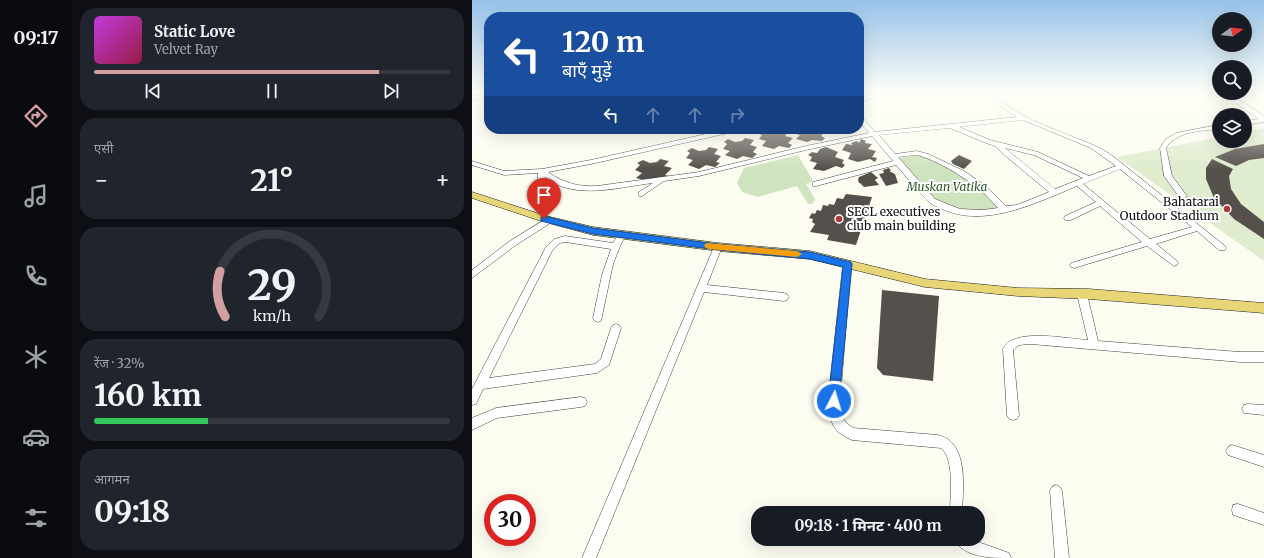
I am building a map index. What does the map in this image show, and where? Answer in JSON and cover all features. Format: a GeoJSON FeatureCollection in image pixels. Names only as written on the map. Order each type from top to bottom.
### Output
{"type":"FeatureCollection","features":[{"type":"Feature","properties":{"kind":"main road"},"geometry":{"type":"LineString","coordinates":[[472,195],[549,220],[593,231],[718,247],[810,255],[925,283],[1018,292],[1082,294],[1263,309]]}},
{"type":"Feature","properties":{"kind":"street"},"geometry":{"type":"LineString","coordinates":[[542,171],[551,178],[564,184],[583,189],[662,180],[699,174],[806,148],[874,134],[1024,118],[1093,147],[1121,166],[1222,248]]}},
{"type":"Feature","properties":{"kind":"street"},"geometry":{"type":"LineString","coordinates":[[1252,122],[1264,120]]}},
{"type":"Feature","properties":{"kind":"street"},"geometry":{"type":"LineString","coordinates":[[864,123],[932,201],[949,209],[960,212],[982,213],[1018,207],[1121,166]]}},
{"type":"Feature","properties":{"kind":"street"},"geometry":{"type":"LineString","coordinates":[[951,126],[975,138],[998,145],[1036,153],[1090,179]]}},
{"type":"Feature","properties":{"kind":"street"},"geometry":{"type":"LineString","coordinates":[[1184,196],[1168,176],[1163,148],[1168,140],[1173,136],[1212,128]]}},
{"type":"Feature","properties":{"kind":"street"},"geometry":{"type":"LineString","coordinates":[[472,163],[504,172],[542,171],[715,134]]}},
{"type":"Feature","properties":{"kind":"street"},"geometry":{"type":"LineString","coordinates":[[998,145],[1010,157],[1055,192]]}},
{"type":"Feature","properties":{"kind":"street"},"geometry":{"type":"LineString","coordinates":[[816,184],[917,153],[926,155],[967,176],[983,188],[1005,210]]}},
{"type":"Feature","properties":{"kind":"street"},"geometry":{"type":"LineString","coordinates":[[541,179],[542,171]]}},
{"type":"Feature","properties":{"kind":"street"},"geometry":{"type":"LineString","coordinates":[[642,194],[662,180]]}},
{"type":"Feature","properties":{"kind":"street"},"geometry":{"type":"LineString","coordinates":[[1078,183],[1174,263]]}},
{"type":"Feature","properties":{"kind":"street"},"geometry":{"type":"LineString","coordinates":[[1068,218],[1100,202]]}},
{"type":"Feature","properties":{"kind":"street"},"geometry":{"type":"LineString","coordinates":[[472,274],[549,220]]}},
{"type":"Feature","properties":{"kind":"street"},"geometry":{"type":"LineString","coordinates":[[1074,265],[1198,228]]}},
{"type":"Feature","properties":{"kind":"street"},"geometry":{"type":"LineString","coordinates":[[598,318],[614,246],[622,235]]}},
{"type":"Feature","properties":{"kind":"street"},"geometry":{"type":"LineString","coordinates":[[472,400],[550,249],[554,244],[565,239],[614,246]]}},
{"type":"Feature","properties":{"kind":"street"},"geometry":{"type":"LineString","coordinates":[[589,558],[718,247]]}},
{"type":"Feature","properties":{"kind":"street"},"geometry":{"type":"LineString","coordinates":[[847,264],[834,401],[837,423],[841,428],[852,434],[938,441],[945,443],[949,446],[954,459],[956,506]]}},
{"type":"Feature","properties":{"kind":"street"},"geometry":{"type":"LineString","coordinates":[[701,288],[784,297]]}},
{"type":"Feature","properties":{"kind":"street"},"geometry":{"type":"LineString","coordinates":[[1082,294],[1094,346]]}},
{"type":"Feature","properties":{"kind":"street"},"geometry":{"type":"LineString","coordinates":[[481,384],[597,368],[605,362],[616,328]]}},
{"type":"Feature","properties":{"kind":"street"},"geometry":{"type":"LineString","coordinates":[[1013,415],[1008,349],[1011,344],[1023,340],[1240,357],[1264,357]]}},
{"type":"Feature","properties":{"kind":"street"},"geometry":{"type":"LineString","coordinates":[[472,424],[496,413],[581,402]]}},
{"type":"Feature","properties":{"kind":"street"},"geometry":{"type":"LineString","coordinates":[[1248,409],[1264,410]]}},
{"type":"Feature","properties":{"kind":"street"},"geometry":{"type":"LineString","coordinates":[[1232,451],[1264,461]]}},
{"type":"Feature","properties":{"kind":"street"},"geometry":{"type":"LineString","coordinates":[[1056,491],[1062,558]]}},
{"type":"Feature","properties":{"kind":"street"},"geometry":{"type":"LineString","coordinates":[[1238,510],[1264,519]]}},
{"type":"Feature","properties":{"kind":"street"},"geometry":{"type":"LineString","coordinates":[[970,546],[1004,558]]}},
{"type":"Feature","properties":{"kind":"green space","name":"Bahatarai Outdoor Stadium"},"geometry":{"type":"Polygon","coordinates":[[[1264,128],[1264,261],[1117,157],[1212,138],[1212,148],[1252,148],[1252,131],[1264,128]]]}},
{"type":"Feature","properties":{"kind":"green space","name":"Muskan Vatika"},"geometry":{"type":"Polygon","coordinates":[[[917,153],[961,173],[1003,209],[960,212],[939,205],[893,156],[917,153]]]}},
{"type":"Feature","properties":{"kind":"green space"},"geometry":{"type":"Polygon","coordinates":[[[798,155],[813,181],[806,184],[815,199],[812,204],[808,204],[797,186],[758,197],[742,192],[737,183],[744,168],[798,155]]]}},
{"type":"Feature","properties":{"kind":"building"},"geometry":{"type":"Polygon","coordinates":[[[759,134],[787,134],[785,136],[793,138],[788,143],[792,145],[789,148],[779,146],[774,149],[762,146],[766,141],[759,139],[762,135],[759,134]]]}},
{"type":"Feature","properties":{"kind":"building"},"geometry":{"type":"Polygon","coordinates":[[[796,134],[823,134],[821,136],[825,138],[822,141],[812,140],[807,142],[796,139],[800,135],[796,134]]]}},
{"type":"Feature","properties":{"kind":"building"},"geometry":{"type":"Polygon","coordinates":[[[745,138],[754,140],[750,145],[757,147],[753,152],[757,154],[752,158],[743,156],[737,159],[725,155],[730,151],[723,149],[727,144],[724,142],[728,139],[735,142],[742,141],[745,138]]]}},
{"type":"Feature","properties":{"kind":"building"},"geometry":{"type":"Polygon","coordinates":[[[861,139],[866,141],[865,143],[872,144],[868,149],[876,151],[872,157],[877,158],[875,162],[870,159],[858,162],[848,159],[851,153],[842,150],[846,144],[853,145],[851,143],[857,141],[859,143],[861,139]]]}},
{"type":"Feature","properties":{"kind":"building"},"geometry":{"type":"Polygon","coordinates":[[[1264,144],[1264,158],[1249,160],[1236,166],[1215,157],[1235,149],[1252,148],[1252,146],[1264,144]]]}},
{"type":"Feature","properties":{"kind":"building"},"geometry":{"type":"Polygon","coordinates":[[[709,147],[718,149],[714,154],[721,156],[716,162],[720,163],[715,167],[706,165],[699,169],[688,165],[693,160],[686,158],[690,153],[687,151],[692,148],[699,151],[706,150],[709,147]]]}},
{"type":"Feature","properties":{"kind":"building"},"geometry":{"type":"Polygon","coordinates":[[[826,147],[838,152],[835,157],[844,160],[842,163],[845,165],[842,168],[836,166],[824,171],[813,169],[817,163],[810,161],[812,157],[808,155],[812,152],[817,153],[820,149],[826,147]]]}},
{"type":"Feature","properties":{"kind":"building"},"geometry":{"type":"Polygon","coordinates":[[[959,155],[972,161],[964,169],[953,164],[951,161],[959,155]]]}},
{"type":"Feature","properties":{"kind":"building"},"geometry":{"type":"Polygon","coordinates":[[[660,159],[669,161],[664,166],[672,168],[665,175],[669,176],[644,180],[636,178],[642,173],[635,170],[640,165],[637,163],[643,160],[650,163],[657,162],[660,159]]]}},
{"type":"Feature","properties":{"kind":"building"},"geometry":{"type":"Polygon","coordinates":[[[1212,159],[1233,169],[1229,176],[1231,189],[1241,204],[1264,222],[1264,239],[1234,219],[1214,198],[1206,179],[1206,168],[1212,159]]]}},
{"type":"Feature","properties":{"kind":"building"},"geometry":{"type":"Polygon","coordinates":[[[889,168],[891,171],[889,171],[895,174],[898,183],[886,186],[879,174],[884,173],[883,170],[889,168]]]}},
{"type":"Feature","properties":{"kind":"building"},"geometry":{"type":"Polygon","coordinates":[[[871,172],[878,178],[875,180],[879,185],[864,187],[859,183],[859,177],[871,172]]]}},
{"type":"Feature","properties":{"kind":"building","name":"SECL executives club main building"},"geometry":{"type":"Polygon","coordinates":[[[846,194],[872,197],[856,245],[827,240],[829,235],[810,232],[815,224],[812,222],[813,219],[809,218],[812,213],[815,214],[817,210],[821,211],[823,205],[834,205],[837,198],[843,199],[846,194]]]}},
{"type":"Feature","properties":{"kind":"building"},"geometry":{"type":"Polygon","coordinates":[[[882,290],[939,296],[933,381],[883,375],[877,368],[882,290]]]}},
{"type":"Feature","properties":{"kind":"slow traffic"},"geometry":{"type":"LineString","coordinates":[[709,246],[797,254]]}},
{"type":"Feature","properties":{"kind":"place","name":"Bahatarai Outdoor Stadium"},"geometry":{"type":"Point","coordinates":[1227,209]}},
{"type":"Feature","properties":{"kind":"place","name":"SECL executives club main building"},"geometry":{"type":"Point","coordinates":[839,219]}},
{"type":"Feature","properties":{"kind":"route"},"geometry":{"type":"LineString","coordinates":[[544,219],[593,231],[718,247],[810,255],[847,264],[834,401]]}}]}
